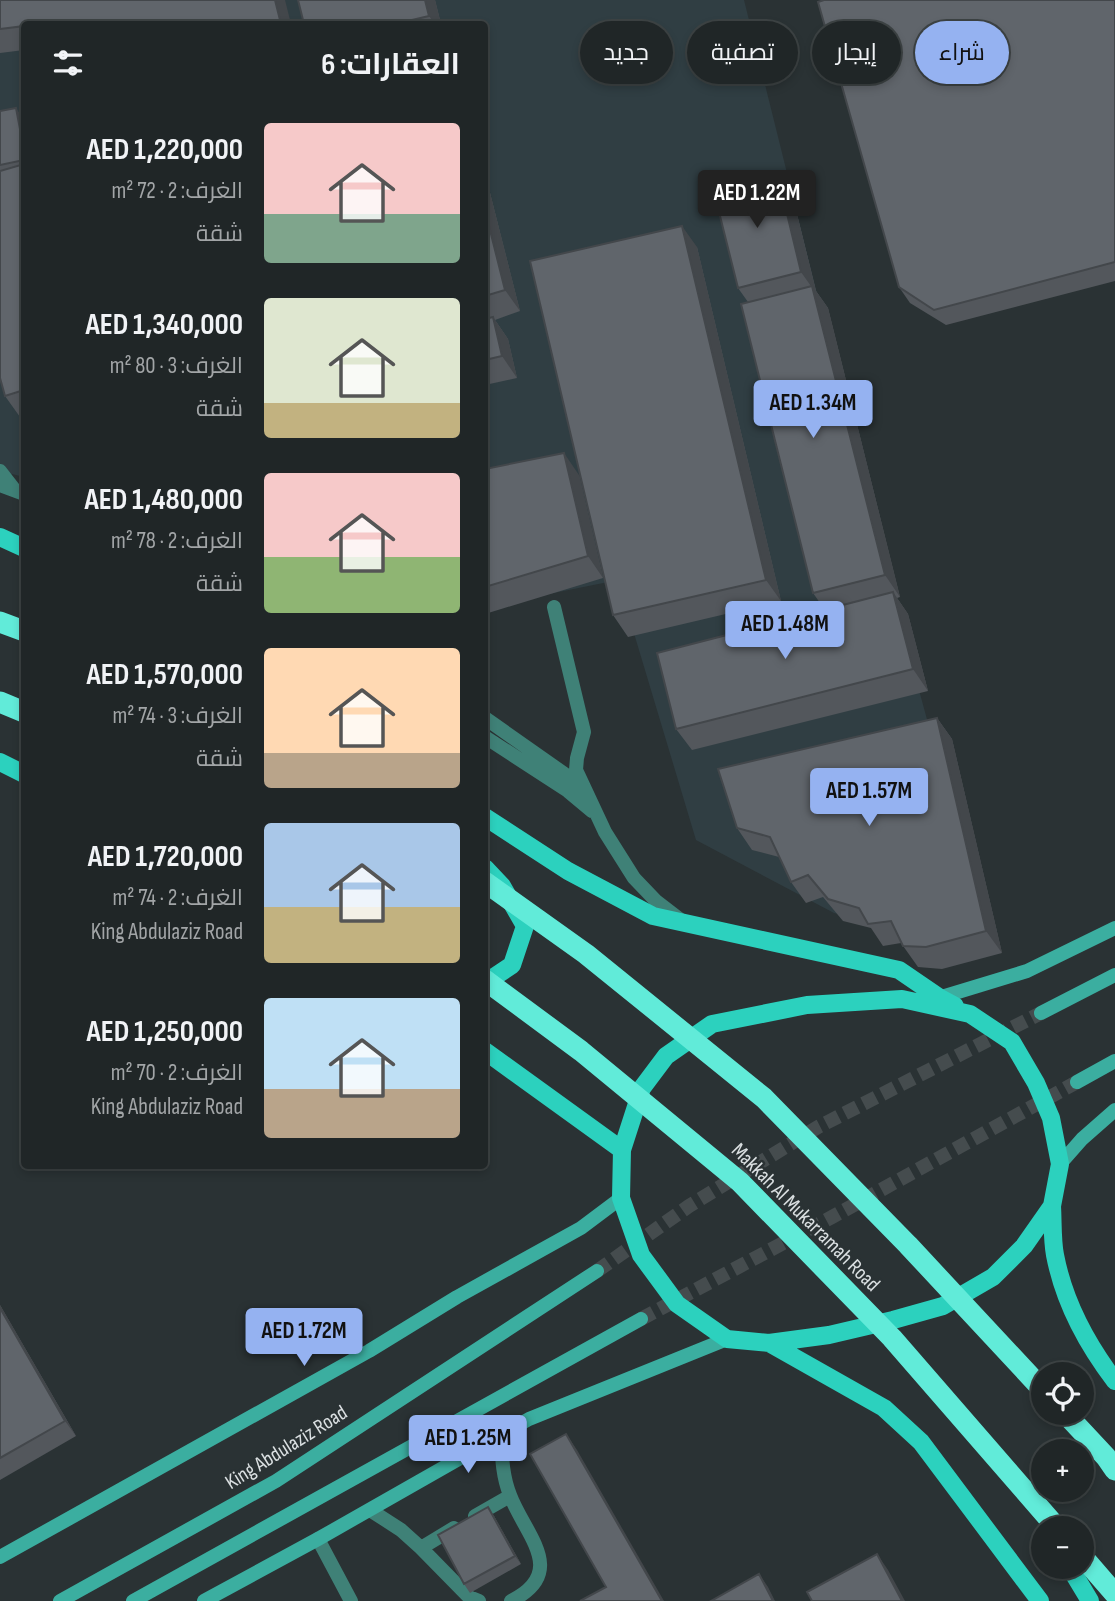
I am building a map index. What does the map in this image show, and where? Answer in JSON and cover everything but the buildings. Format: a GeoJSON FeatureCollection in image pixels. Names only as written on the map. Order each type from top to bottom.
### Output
{"type":"FeatureCollection","features":[{"type":"Feature","properties":{"kind":"highway"},"geometry":{"type":"LineString","coordinates":[[0,622],[21,630]]}},
{"type":"Feature","properties":{"kind":"highway"},"geometry":{"type":"LineString","coordinates":[[0,702],[21,711]]}},
{"type":"Feature","properties":{"kind":"highway"},"geometry":{"type":"LineString","coordinates":[[488,884],[586,954],[764,1098],[908,1245],[1031,1377]]}},
{"type":"Feature","properties":{"kind":"highway","name":"Makkah Al Mukarramah Road"},"geometry":{"type":"LineString","coordinates":[[488,983],[581,1051],[740,1181],[892,1338],[1047,1516]]}},
{"type":"Feature","properties":{"kind":"highway"},"geometry":{"type":"LineString","coordinates":[[1076,1425],[1112,1464]]}},
{"type":"Feature","properties":{"kind":"highway"},"geometry":{"type":"LineString","coordinates":[[1094,1570],[1115,1594]]}},
{"type":"Feature","properties":{"kind":"main road"},"geometry":{"type":"LineString","coordinates":[[0,537],[21,547]]}},
{"type":"Feature","properties":{"kind":"main road"},"geometry":{"type":"LineString","coordinates":[[0,762],[21,772]]}},
{"type":"Feature","properties":{"kind":"main road"},"geometry":{"type":"LineString","coordinates":[[488,819],[568,871],[653,916],[899,970],[1012,1042],[1036,1083],[1051,1118],[1060,1164],[1052,1206],[1054,1253],[1068,1304],[1096,1356],[1115,1381]]}},
{"type":"Feature","properties":{"kind":"main road"},"geometry":{"type":"LineString","coordinates":[[488,870],[502,886],[525,926],[512,965],[488,979]]}},
{"type":"Feature","properties":{"kind":"main road"},"geometry":{"type":"LineString","coordinates":[[919,1004],[1027,971],[1115,928]]}},
{"type":"Feature","properties":{"kind":"main road"},"geometry":{"type":"LineString","coordinates":[[1041,1013],[1115,975]]}},
{"type":"Feature","properties":{"kind":"main road"},"geometry":{"type":"LineString","coordinates":[[727,1339],[677,1304],[655,1275],[641,1255],[621,1198],[622,1150],[642,1088],[666,1056],[712,1024],[807,1005],[902,999],[970,1014]]}},
{"type":"Feature","properties":{"kind":"main road"},"geometry":{"type":"LineString","coordinates":[[488,1053],[622,1150]]}},
{"type":"Feature","properties":{"kind":"main road"},"geometry":{"type":"LineString","coordinates":[[1077,1082],[1115,1061]]}},
{"type":"Feature","properties":{"kind":"main road"},"geometry":{"type":"LineString","coordinates":[[1060,1164],[1082,1139],[1115,1110]]}},
{"type":"Feature","properties":{"kind":"main road"},"geometry":{"type":"LineString","coordinates":[[0,1557],[369,1351],[457,1297],[581,1228],[621,1198]]}},
{"type":"Feature","properties":{"kind":"main road"},"geometry":{"type":"LineString","coordinates":[[204,1601],[529,1419],[727,1339],[769,1343],[829,1335],[943,1306],[993,1277],[1024,1246],[1052,1206]]}},
{"type":"Feature","properties":{"kind":"main road","name":"King Abdulaziz Road"},"geometry":{"type":"LineString","coordinates":[[60,1601],[276,1481],[597,1271]]}},
{"type":"Feature","properties":{"kind":"main road"},"geometry":{"type":"LineString","coordinates":[[133,1601],[642,1319]]}},
{"type":"Feature","properties":{"kind":"main road"},"geometry":{"type":"LineString","coordinates":[[769,1343],[884,1408],[921,1442],[1040,1601]]}},
{"type":"Feature","properties":{"kind":"main road"},"geometry":{"type":"LineString","coordinates":[[1019,1484],[1038,1516]]}},
{"type":"Feature","properties":{"kind":"main road"},"geometry":{"type":"LineString","coordinates":[[1077,1579],[1090,1601]]}},
{"type":"Feature","properties":{"kind":"street"},"geometry":{"type":"LineString","coordinates":[[0,471],[20,492]]}},
{"type":"Feature","properties":{"kind":"street"},"geometry":{"type":"LineString","coordinates":[[0,485],[20,492]]}},
{"type":"Feature","properties":{"kind":"street"},"geometry":{"type":"LineString","coordinates":[[554,607],[584,732],[576,770],[606,832],[634,878],[656,901],[685,923]]}},
{"type":"Feature","properties":{"kind":"street"},"geometry":{"type":"LineString","coordinates":[[488,720],[585,788]]}},
{"type":"Feature","properties":{"kind":"street"},"geometry":{"type":"LineString","coordinates":[[488,739],[568,791],[599,817]]}},
{"type":"Feature","properties":{"kind":"street"},"geometry":{"type":"LineString","coordinates":[[501,1436],[502,1469],[510,1496],[541,1559],[536,1583],[511,1601]]}},
{"type":"Feature","properties":{"kind":"street"},"geometry":{"type":"LineString","coordinates":[[421,1548],[510,1496]]}},
{"type":"Feature","properties":{"kind":"street"},"geometry":{"type":"LineString","coordinates":[[370,1510],[401,1530],[469,1597],[479,1601]]}},
{"type":"Feature","properties":{"kind":"street"},"geometry":{"type":"LineString","coordinates":[[318,1539],[351,1601]]}},
{"type":"Feature","properties":{"kind":"shaded area"},"geometry":{"type":"Polygon","coordinates":[[[0,0],[744,0],[749,21],[687,21],[687,84],[765,84],[880,547],[949,800],[909,931],[834,913],[696,840],[618,580],[488,606],[488,21],[21,21],[21,476],[0,471],[0,0]]]}},
{"type":"Feature","properties":{"kind":"tunnel"},"geometry":{"type":"LineString","coordinates":[[597,1271],[689,1206],[818,1127],[1041,1013]]}},
{"type":"Feature","properties":{"kind":"tunnel"},"geometry":{"type":"LineString","coordinates":[[641,1319],[1077,1082]]}}]}
